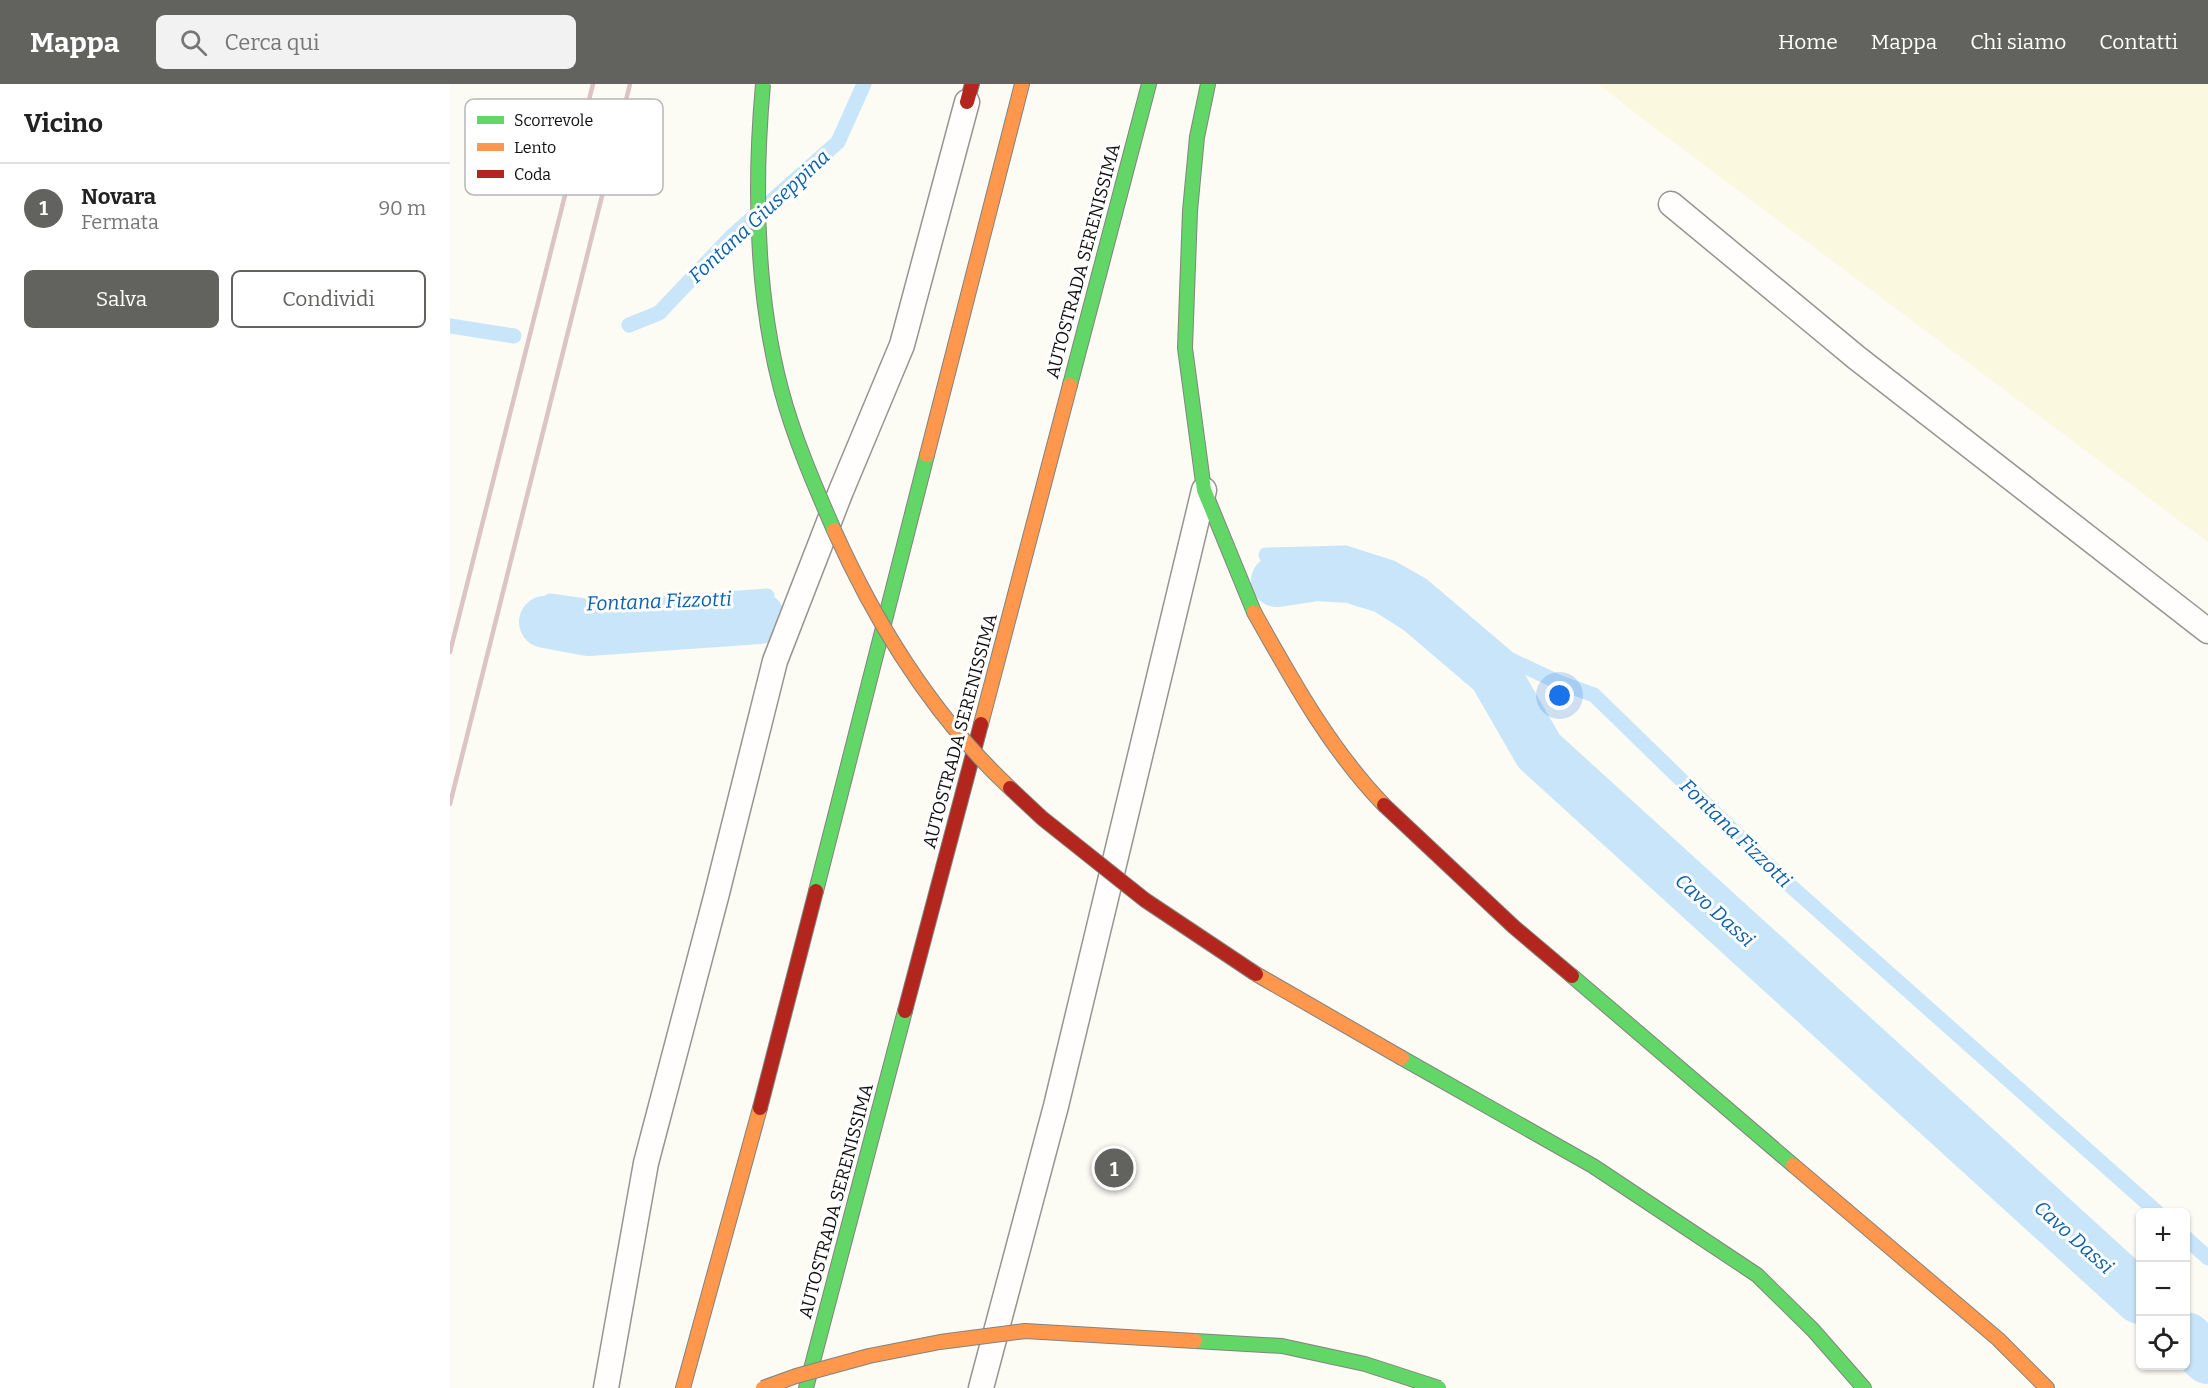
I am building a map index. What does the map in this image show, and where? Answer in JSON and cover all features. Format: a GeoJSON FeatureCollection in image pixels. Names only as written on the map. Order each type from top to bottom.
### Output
{"type":"FeatureCollection","features":[{"type":"Feature","properties":{"kind":"highway"},"geometry":{"type":"LineString","coordinates":[[763,84],[759,130],[758,225],[767,322],[782,389],[804,462],[849,563],[890,638],[927,694],[982,762],[1042,818],[1145,900],[1273,986],[1593,1166],[1757,1275],[1813,1330],[1864,1388]]}},
{"type":"Feature","properties":{"kind":"highway"},"geometry":{"type":"LineString","coordinates":[[683,1388],[766,1087],[1022,84]]}},
{"type":"Feature","properties":{"kind":"highway","name":"AUTOSTRADA SERENISSIMA"},"geometry":{"type":"LineString","coordinates":[[806,1388],[1149,84]]}},
{"type":"Feature","properties":{"kind":"highway"},"geometry":{"type":"LineString","coordinates":[[1208,84],[1197,137],[1190,211],[1185,348],[1204,490],[1249,603],[1307,706],[1362,782],[1405,826],[1514,927],[1998,1339],[2047,1388]]}},
{"type":"Feature","properties":{"kind":"highway"},"geometry":{"type":"LineString","coordinates":[[764,1388],[796,1376],[869,1356],[940,1342],[1025,1331],[1282,1346],[1365,1364],[1440,1388]]}},
{"type":"Feature","properties":{"kind":"lane"},"geometry":{"type":"LineString","coordinates":[[606,1388],[646,1162],[775,661],[841,491],[902,345],[969,93]]}},
{"type":"Feature","properties":{"kind":"lane"},"geometry":{"type":"LineString","coordinates":[[1671,204],[1857,358],[2208,631]]}},
{"type":"Feature","properties":{"kind":"lane"},"geometry":{"type":"LineString","coordinates":[[981,1388],[1056,1106],[1204,490]]}},
{"type":"Feature","properties":{"kind":"shaded area"},"geometry":{"type":"Polygon","coordinates":[[[1598,84],[2208,84],[2208,542],[1638,115],[1598,84]]]}},
{"type":"Feature","properties":{"kind":"waterway","name":"Fontana Giuseppina"},"geometry":{"type":"LineString","coordinates":[[629,325],[659,313],[732,236],[838,142],[864,84]]}},
{"type":"Feature","properties":{"kind":"waterway","name":"Fontana Giuseppina"},"geometry":{"type":"LineString","coordinates":[[450,326],[514,336]]}},
{"type":"Feature","properties":{"kind":"waterway","name":"Fontana Fizzotti"},"geometry":{"type":"LineString","coordinates":[[1266,555],[1345,553],[1392,568],[1422,585],[1509,659],[1558,682],[1594,695],[1785,881],[2153,1208]]}},
{"type":"Feature","properties":{"kind":"waterway","name":"Cavo Dassi"},"geometry":{"type":"LineString","coordinates":[[1277,581],[1316,575],[1350,577],[1386,588],[1419,609],[1494,673],[1539,751],[2136,1294]]}},
{"type":"Feature","properties":{"kind":"waterway","name":"Fontana Fizzotti"},"geometry":{"type":"LineString","coordinates":[[550,601],[599,608],[767,596]]}},
{"type":"Feature","properties":{"kind":"waterway","name":"Cavo Dassi"},"geometry":{"type":"LineString","coordinates":[[545,622],[588,630],[759,618]]}},
{"type":"Feature","properties":{"kind":"waterway","name":"Fontana Fizzotti"},"geometry":{"type":"LineString","coordinates":[[2190,1242],[2208,1258]]}},
{"type":"Feature","properties":{"kind":"waterway","name":"Cavo Dassi"},"geometry":{"type":"LineString","coordinates":[[2190,1342],[2208,1358]]}},
{"type":"Feature","properties":{"kind":"railway"},"geometry":{"type":"LineString","coordinates":[[589,99],[593,84]]}},
{"type":"Feature","properties":{"kind":"railway"},"geometry":{"type":"LineString","coordinates":[[626,99],[630,84]]}},
{"type":"Feature","properties":{"kind":"railway"},"geometry":{"type":"LineString","coordinates":[[450,652],[565,195]]}},
{"type":"Feature","properties":{"kind":"railway"},"geometry":{"type":"LineString","coordinates":[[450,804],[602,195]]}},
{"type":"Feature","properties":{"kind":"traffic: fast"},"geometry":{"type":"LineString","coordinates":[[763,84],[758,160],[759,237],[772,352],[792,425],[834,530]]}},
{"type":"Feature","properties":{"kind":"traffic: fast"},"geometry":{"type":"LineString","coordinates":[[1070,385],[1149,84]]}},
{"type":"Feature","properties":{"kind":"traffic: fast"},"geometry":{"type":"LineString","coordinates":[[1208,84],[1197,137],[1190,211],[1185,348],[1204,490],[1254,612]]}},
{"type":"Feature","properties":{"kind":"traffic: fast"},"geometry":{"type":"LineString","coordinates":[[816,891],[927,455]]}},
{"type":"Feature","properties":{"kind":"traffic: fast"},"geometry":{"type":"LineString","coordinates":[[1572,976],[1793,1165]]}},
{"type":"Feature","properties":{"kind":"traffic: fast"},"geometry":{"type":"LineString","coordinates":[[806,1388],[905,1011]]}},
{"type":"Feature","properties":{"kind":"traffic: fast"},"geometry":{"type":"LineString","coordinates":[[1402,1058],[1593,1166],[1757,1275],[1813,1330],[1864,1388]]}},
{"type":"Feature","properties":{"kind":"traffic: fast"},"geometry":{"type":"LineString","coordinates":[[1195,1341],[1282,1346],[1365,1364],[1439,1388]]}},
{"type":"Feature","properties":{"kind":"traffic: slow"},"geometry":{"type":"LineString","coordinates":[[927,455],[1022,84]]}},
{"type":"Feature","properties":{"kind":"traffic: slow"},"geometry":{"type":"LineString","coordinates":[[981,724],[1070,385]]}},
{"type":"Feature","properties":{"kind":"traffic: slow"},"geometry":{"type":"LineString","coordinates":[[834,530],[869,601],[909,668],[956,731],[1010,788]]}},
{"type":"Feature","properties":{"kind":"traffic: slow"},"geometry":{"type":"LineString","coordinates":[[1254,612],[1329,737],[1346,761],[1384,805]]}},
{"type":"Feature","properties":{"kind":"traffic: slow"},"geometry":{"type":"LineString","coordinates":[[1256,974],[1402,1058]]}},
{"type":"Feature","properties":{"kind":"traffic: slow"},"geometry":{"type":"LineString","coordinates":[[683,1388],[760,1108]]}},
{"type":"Feature","properties":{"kind":"traffic: slow"},"geometry":{"type":"LineString","coordinates":[[1793,1165],[1998,1339],[2047,1388]]}},
{"type":"Feature","properties":{"kind":"traffic: slow"},"geometry":{"type":"LineString","coordinates":[[763,1388],[796,1376],[869,1356],[940,1342],[1025,1331],[1195,1341]]}},
{"type":"Feature","properties":{"kind":"traffic: jam"},"geometry":{"type":"LineString","coordinates":[[967,102],[972,84]]}},
{"type":"Feature","properties":{"kind":"traffic: jam"},"geometry":{"type":"LineString","coordinates":[[905,1011],[981,724]]}},
{"type":"Feature","properties":{"kind":"traffic: jam"},"geometry":{"type":"LineString","coordinates":[[1010,788],[1042,818],[1145,900],[1256,974]]}},
{"type":"Feature","properties":{"kind":"traffic: jam"},"geometry":{"type":"LineString","coordinates":[[1384,805],[1514,927],[1572,976]]}},
{"type":"Feature","properties":{"kind":"traffic: jam"},"geometry":{"type":"LineString","coordinates":[[760,1108],[816,891]]}},
{"type":"Feature","properties":{"kind":"place","name":"Novara"},"geometry":{"type":"Point","coordinates":[1114,1168]}}]}
